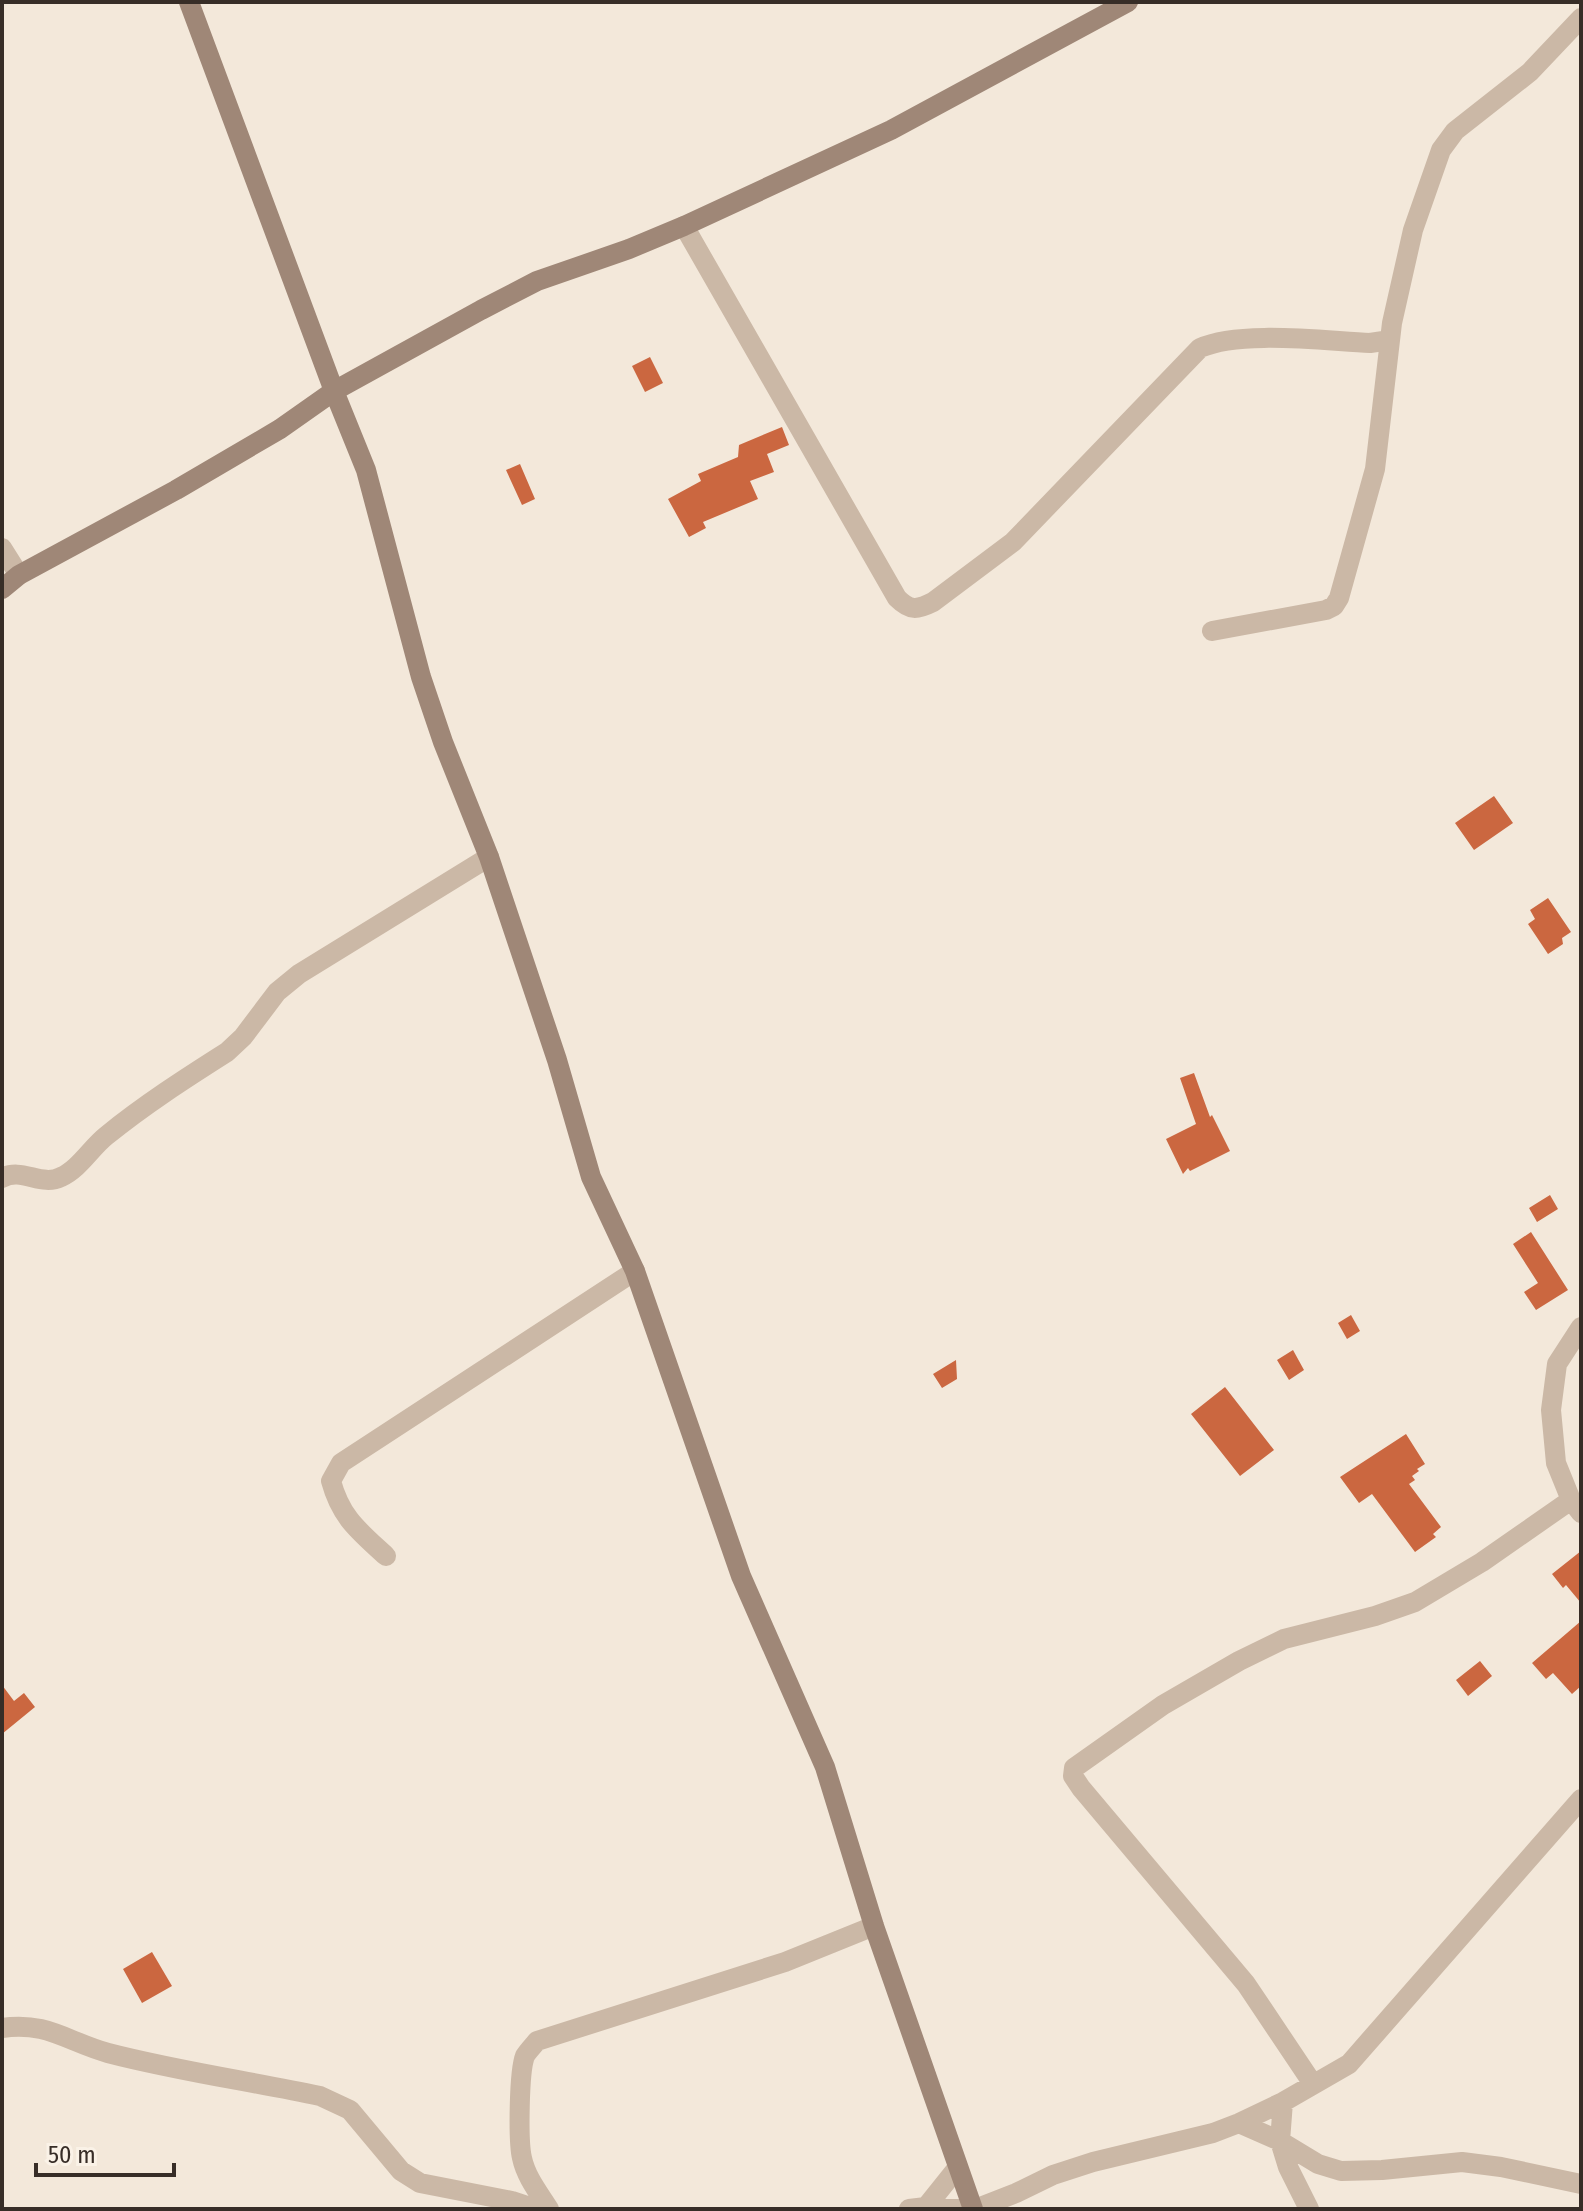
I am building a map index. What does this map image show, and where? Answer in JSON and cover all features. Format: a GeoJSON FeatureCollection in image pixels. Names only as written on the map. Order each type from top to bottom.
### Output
{"type":"FeatureCollection","features":[{"type":"Feature","properties":{"kind":"street"},"geometry":{"type":"LineString","coordinates":[[189,2],[366,470],[421,677],[489,857],[557,1060],[591,1177],[635,1271],[741,1576],[825,1767],[874,1926],[974,2209],[1053,2175],[1093,2162],[1213,2133],[1239,2123],[1349,2064],[1581,1799]]}},
{"type":"Feature","properties":{"kind":"street"},"geometry":{"type":"LineString","coordinates":[[2,589],[19,575],[280,429],[334,391],[537,281],[684,226],[891,130],[1128,2]]}},
{"type":"Feature","properties":{"kind":"street"},"geometry":{"type":"LineString","coordinates":[[1212,631],[1326,610],[1334,606],[1339,598],[1375,469],[1390,340],[1413,230],[1441,150],[1455,131],[1530,72],[1581,18]]}},
{"type":"Feature","properties":{"kind":"street"},"geometry":{"type":"LineString","coordinates":[[684,226],[897,598],[907,607],[919,609],[933,602],[1013,542],[1200,348],[1216,341],[1240,338],[1370,343],[1390,340]]}},
{"type":"Feature","properties":{"kind":"street"},"geometry":{"type":"LineString","coordinates":[[2,548],[19,575]]}},
{"type":"Feature","properties":{"kind":"street"},"geometry":{"type":"LineString","coordinates":[[2,1178],[17,1173],[46,1181],[60,1178],[105,1137],[227,1052],[243,1037],[277,992],[299,974],[489,857]]}},
{"type":"Feature","properties":{"kind":"street"},"geometry":{"type":"LineString","coordinates":[[386,1556],[356,1529],[337,1505],[331,1481],[341,1463],[635,1271]]}},
{"type":"Feature","properties":{"kind":"street"},"geometry":{"type":"LineString","coordinates":[[1313,2084],[1246,1984],[1081,1788],[1073,1776],[1074,1768],[1163,1705],[1251,1655],[1284,1639],[1375,1616],[1415,1602],[1576,1506],[1556,1463],[1551,1410],[1557,1364],[1581,1327]]}},
{"type":"Feature","properties":{"kind":"street"},"geometry":{"type":"LineString","coordinates":[[549,2209],[522,2160],[519,2127],[521,2070],[526,2054],[537,2041],[785,1962],[874,1926]]}},
{"type":"Feature","properties":{"kind":"street"},"geometry":{"type":"LineString","coordinates":[[2,2028],[24,2024],[106,2052],[320,2096],[350,2110],[401,2171],[420,2183],[512,2201],[536,2209]]}},
{"type":"Feature","properties":{"kind":"street"},"geometry":{"type":"LineString","coordinates":[[1283,2102],[1280,2141],[1288,2167],[1309,2209]]}},
{"type":"Feature","properties":{"kind":"street"},"geometry":{"type":"LineString","coordinates":[[1239,2123],[1280,2141],[1318,2164],[1341,2171],[1462,2162],[1581,2184]]}},
{"type":"Feature","properties":{"kind":"street"},"geometry":{"type":"LineString","coordinates":[[918,2208],[958,2167]]}},
{"type":"Feature","properties":{"kind":"street"},"geometry":{"type":"LineString","coordinates":[[918,2208],[962,2209]]}},
{"type":"Feature","properties":{"kind":"building"},"geometry":{"type":"Polygon","coordinates":[[[650,357],[663,383],[645,392],[632,366],[650,357]]]}},
{"type":"Feature","properties":{"kind":"building"},"geometry":{"type":"Polygon","coordinates":[[[782,427],[789,445],[767,454],[774,472],[750,481],[758,499],[703,522],[706,528],[689,537],[668,499],[701,481],[698,474],[738,457],[739,445],[782,427]]]}},
{"type":"Feature","properties":{"kind":"building"},"geometry":{"type":"Polygon","coordinates":[[[520,464],[535,499],[522,505],[506,470],[520,464]]]}},
{"type":"Feature","properties":{"kind":"building"},"geometry":{"type":"Polygon","coordinates":[[[1494,796],[1513,823],[1474,850],[1455,823],[1494,796]]]}},
{"type":"Feature","properties":{"kind":"building"},"geometry":{"type":"Polygon","coordinates":[[[1548,898],[1571,932],[1562,938],[1563,944],[1548,954],[1528,924],[1535,919],[1530,910],[1548,898]]]}},
{"type":"Feature","properties":{"kind":"building"},"geometry":{"type":"Polygon","coordinates":[[[1194,1073],[1210,1117],[1212,1115],[1230,1151],[1190,1171],[1188,1168],[1183,1174],[1166,1139],[1196,1124],[1180,1078],[1194,1073]]]}},
{"type":"Feature","properties":{"kind":"building"},"geometry":{"type":"Polygon","coordinates":[[[1550,1195],[1558,1209],[1537,1222],[1529,1208],[1550,1195]]]}},
{"type":"Feature","properties":{"kind":"building"},"geometry":{"type":"Polygon","coordinates":[[[1531,1232],[1568,1290],[1536,1310],[1524,1292],[1538,1283],[1513,1244],[1531,1232]]]}},
{"type":"Feature","properties":{"kind":"building"},"geometry":{"type":"Polygon","coordinates":[[[1351,1315],[1360,1331],[1347,1339],[1338,1323],[1351,1315]]]}},
{"type":"Feature","properties":{"kind":"building"},"geometry":{"type":"Polygon","coordinates":[[[1293,1350],[1304,1370],[1289,1380],[1277,1360],[1293,1350]]]}},
{"type":"Feature","properties":{"kind":"building"},"geometry":{"type":"Polygon","coordinates":[[[956,1360],[957,1379],[942,1388],[933,1374],[956,1360]]]}},
{"type":"Feature","properties":{"kind":"building"},"geometry":{"type":"Polygon","coordinates":[[[1225,1387],[1274,1450],[1240,1476],[1191,1414],[1225,1387]]]}},
{"type":"Feature","properties":{"kind":"building"},"geometry":{"type":"Polygon","coordinates":[[[1406,1434],[1425,1464],[1417,1469],[1419,1471],[1412,1476],[1415,1480],[1409,1484],[1441,1527],[1433,1534],[1436,1537],[1415,1552],[1372,1494],[1359,1503],[1340,1477],[1406,1434]]]}},
{"type":"Feature","properties":{"kind":"building"},"geometry":{"type":"Polygon","coordinates":[[[1581,1551],[1581,1603],[1552,1574],[1581,1551]]]}},
{"type":"Feature","properties":{"kind":"building"},"geometry":{"type":"Polygon","coordinates":[[[1581,1621],[1581,1686],[1572,1694],[1553,1673],[1546,1679],[1532,1663],[1581,1621]]]}},
{"type":"Feature","properties":{"kind":"building"},"geometry":{"type":"Polygon","coordinates":[[[1480,1661],[1492,1676],[1468,1696],[1456,1680],[1480,1661]]]}},
{"type":"Feature","properties":{"kind":"building"},"geometry":{"type":"Polygon","coordinates":[[[2,1685],[14,1701],[24,1693],[35,1707],[2,1734],[2,1685]]]}},
{"type":"Feature","properties":{"kind":"building"},"geometry":{"type":"Polygon","coordinates":[[[152,1952],[172,1986],[142,2003],[123,1969],[152,1952]]]}}]}
